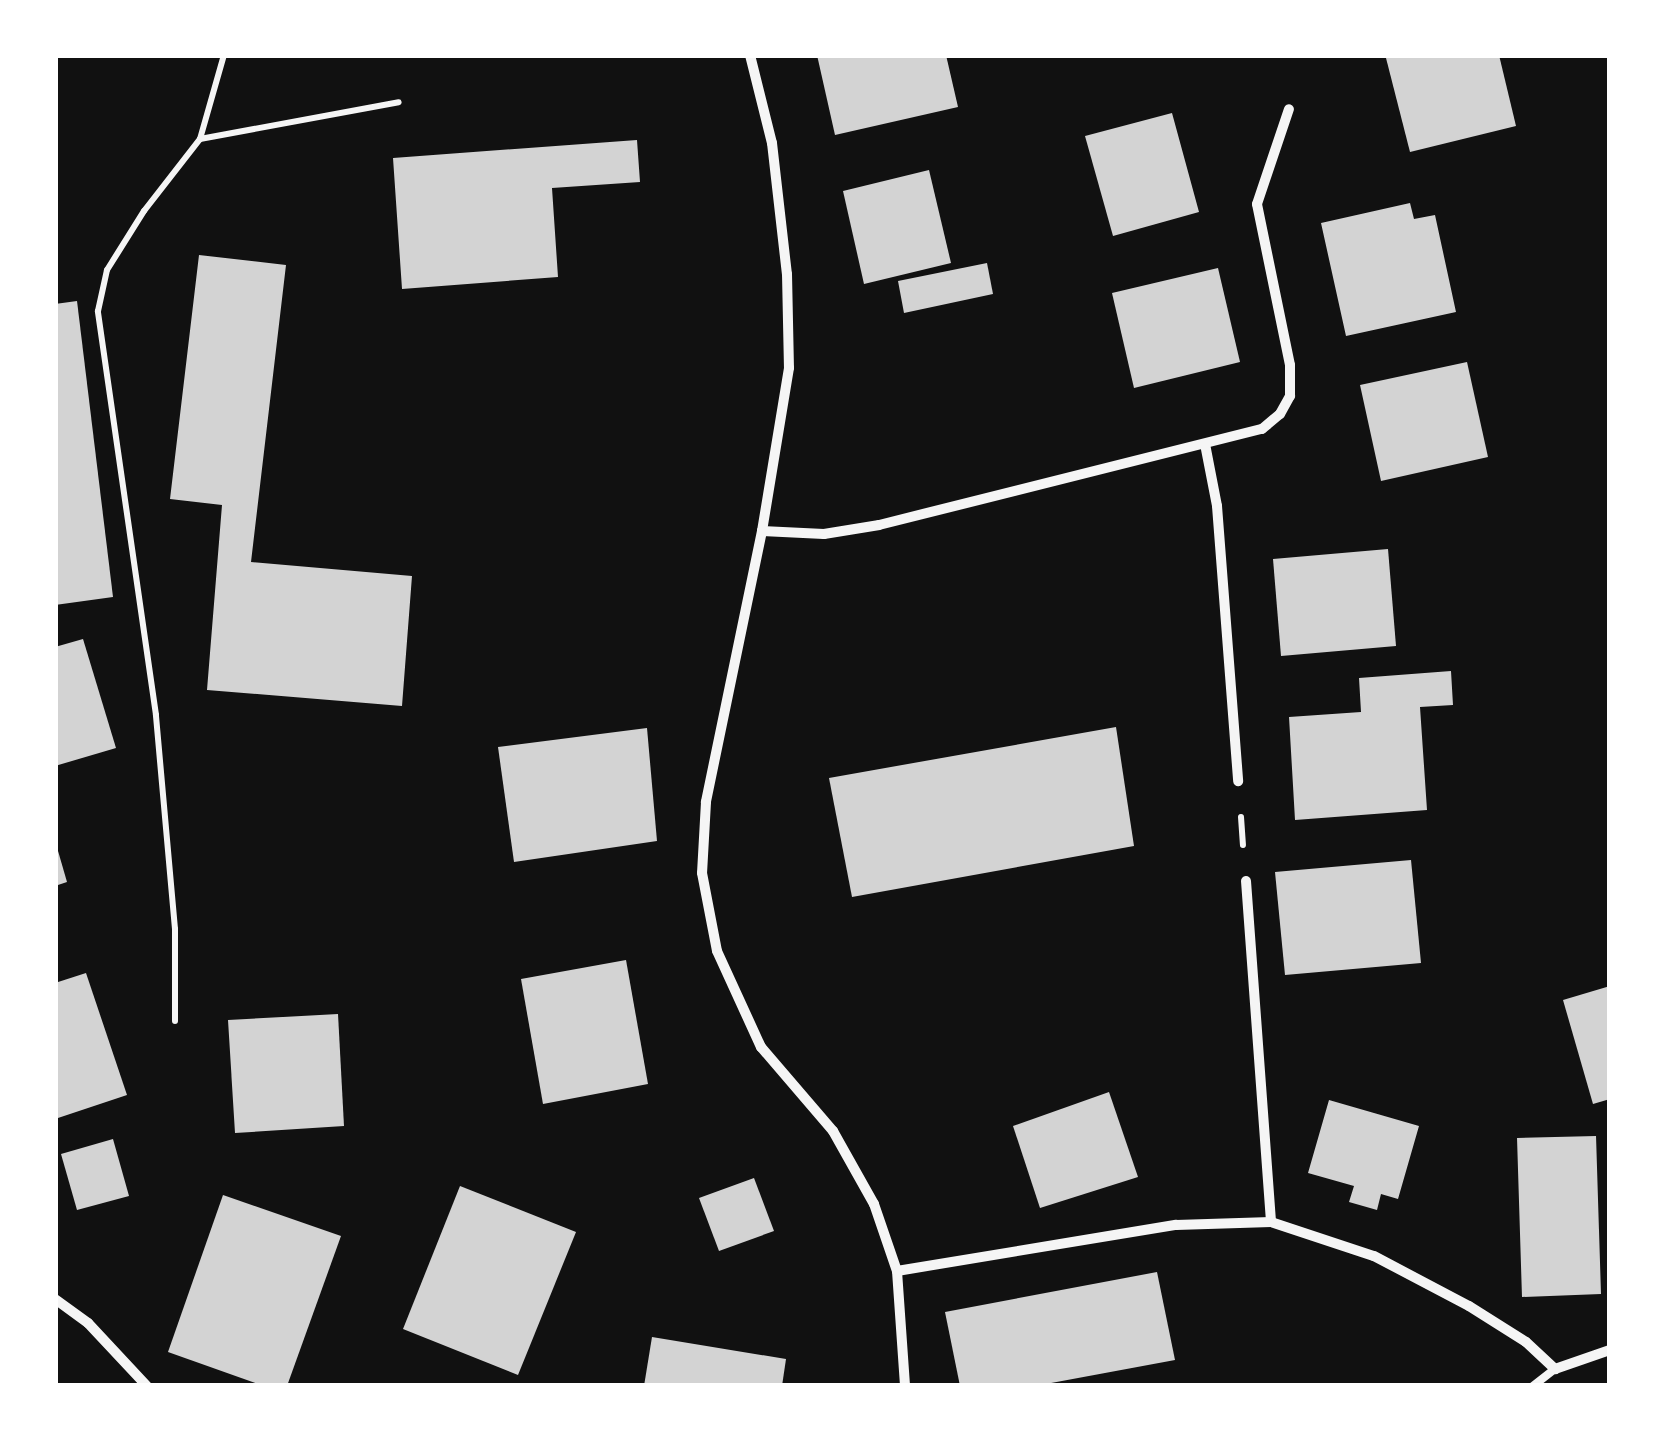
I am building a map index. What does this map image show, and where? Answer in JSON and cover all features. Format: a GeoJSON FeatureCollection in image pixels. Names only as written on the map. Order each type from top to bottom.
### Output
{"type":"FeatureCollection","features":[{"type":"Feature","properties":{"kind":"street"},"geometry":{"type":"LineString","coordinates":[[750,55],[772,143],[788,292],[789,368],[762,531],[718,730],[706,802],[702,873],[717,950],[761,1047],[833,1132],[874,1204],[897,1271],[905,1386]]}},
{"type":"Feature","properties":{"kind":"street"},"geometry":{"type":"LineString","coordinates":[[762,531],[824,534],[879,525],[1262,429],[1280,414],[1290,396],[1290,366],[1257,204],[1290,109]]}},
{"type":"Feature","properties":{"kind":"street"},"geometry":{"type":"LineString","coordinates":[[1204,444],[1217,506],[1238,780]]}},
{"type":"Feature","properties":{"kind":"street"},"geometry":{"type":"LineString","coordinates":[[1246,881],[1271,1222]]}},
{"type":"Feature","properties":{"kind":"street"},"geometry":{"type":"LineString","coordinates":[[897,1271],[1176,1225],[1271,1222],[1374,1256],[1469,1306],[1526,1342],[1555,1368],[1610,1350]]}},
{"type":"Feature","properties":{"kind":"street"},"geometry":{"type":"LineString","coordinates":[[55,1299],[88,1323],[147,1386]]}},
{"type":"Feature","properties":{"kind":"lane"},"geometry":{"type":"LineString","coordinates":[[1533,1386],[1555,1368]]}},
{"type":"Feature","properties":{"kind":"path"},"geometry":{"type":"LineString","coordinates":[[174,1021],[175,929],[156,715],[98,311],[107,270],[144,211],[200,139],[224,55]]}},
{"type":"Feature","properties":{"kind":"path"},"geometry":{"type":"LineString","coordinates":[[200,139],[400,102]]}},
{"type":"Feature","properties":{"kind":"path"},"geometry":{"type":"LineString","coordinates":[[1238,780],[1246,881]]}},
{"type":"Feature","properties":{"kind":"building"},"geometry":{"type":"Polygon","coordinates":[[[817,55],[946,55],[958,107],[835,135],[817,55]]]}},
{"type":"Feature","properties":{"kind":"building"},"geometry":{"type":"Polygon","coordinates":[[[1499,55],[1516,126],[1410,152],[1386,58],[1499,55]]]}},
{"type":"Feature","properties":{"kind":"building"},"geometry":{"type":"Polygon","coordinates":[[[1172,113],[1199,212],[1113,236],[1085,136],[1172,113]]]}},
{"type":"Feature","properties":{"kind":"building"},"geometry":{"type":"Polygon","coordinates":[[[637,140],[640,182],[552,188],[558,277],[402,289],[393,158],[637,140]]]}},
{"type":"Feature","properties":{"kind":"building"},"geometry":{"type":"Polygon","coordinates":[[[929,170],[951,263],[864,284],[843,191],[929,170]]]}},
{"type":"Feature","properties":{"kind":"building"},"geometry":{"type":"Polygon","coordinates":[[[1410,203],[1414,219],[1435,215],[1456,312],[1346,336],[1321,223],[1410,203]]]}},
{"type":"Feature","properties":{"kind":"building"},"geometry":{"type":"Polygon","coordinates":[[[199,255],[286,265],[251,562],[412,576],[402,706],[207,690],[222,505],[170,499],[199,255]]]}},
{"type":"Feature","properties":{"kind":"building"},"geometry":{"type":"Polygon","coordinates":[[[987,263],[993,294],[904,313],[898,281],[987,263]]]}},
{"type":"Feature","properties":{"kind":"building"},"geometry":{"type":"Polygon","coordinates":[[[1218,268],[1240,362],[1134,388],[1112,293],[1218,268]]]}},
{"type":"Feature","properties":{"kind":"building"},"geometry":{"type":"Polygon","coordinates":[[[77,301],[113,597],[55,605],[55,304],[77,301]]]}},
{"type":"Feature","properties":{"kind":"building"},"geometry":{"type":"Polygon","coordinates":[[[1467,362],[1488,457],[1381,481],[1360,385],[1467,362]]]}},
{"type":"Feature","properties":{"kind":"building"},"geometry":{"type":"Polygon","coordinates":[[[1388,549],[1396,646],[1281,656],[1273,559],[1388,549]]]}},
{"type":"Feature","properties":{"kind":"building"},"geometry":{"type":"Polygon","coordinates":[[[83,639],[116,748],[55,766],[55,647],[83,639]]]}},
{"type":"Feature","properties":{"kind":"building"},"geometry":{"type":"Polygon","coordinates":[[[1451,671],[1453,705],[1420,707],[1427,810],[1295,820],[1289,717],[1361,712],[1359,678],[1451,671]]]}},
{"type":"Feature","properties":{"kind":"building"},"geometry":{"type":"Polygon","coordinates":[[[1116,727],[1134,846],[852,897],[829,778],[1116,727]]]}},
{"type":"Feature","properties":{"kind":"building"},"geometry":{"type":"Polygon","coordinates":[[[647,728],[657,841],[514,862],[498,747],[647,728]]]}},
{"type":"Feature","properties":{"kind":"building"},"geometry":{"type":"Polygon","coordinates":[[[55,845],[67,882],[55,886],[55,845]]]}},
{"type":"Feature","properties":{"kind":"building"},"geometry":{"type":"Polygon","coordinates":[[[1411,860],[1421,963],[1285,975],[1275,872],[1411,860]]]}},
{"type":"Feature","properties":{"kind":"building"},"geometry":{"type":"Polygon","coordinates":[[[626,960],[648,1084],[543,1104],[521,979],[626,960]]]}},
{"type":"Feature","properties":{"kind":"building"},"geometry":{"type":"Polygon","coordinates":[[[86,973],[127,1095],[55,1119],[55,983],[86,973]]]}},
{"type":"Feature","properties":{"kind":"building"},"geometry":{"type":"Polygon","coordinates":[[[1610,986],[1610,1099],[1593,1104],[1563,1000],[1610,986]]]}},
{"type":"Feature","properties":{"kind":"building"},"geometry":{"type":"Polygon","coordinates":[[[338,1014],[344,1126],[235,1133],[228,1020],[338,1014]]]}},
{"type":"Feature","properties":{"kind":"building"},"geometry":{"type":"Polygon","coordinates":[[[1109,1092],[1138,1177],[1040,1208],[1013,1126],[1109,1092]]]}},
{"type":"Feature","properties":{"kind":"building"},"geometry":{"type":"Polygon","coordinates":[[[1329,1100],[1419,1126],[1398,1199],[1381,1194],[1377,1210],[1349,1202],[1354,1186],[1308,1173],[1329,1100]]]}},
{"type":"Feature","properties":{"kind":"building"},"geometry":{"type":"Polygon","coordinates":[[[1596,1136],[1601,1294],[1522,1297],[1517,1138],[1596,1136]]]}},
{"type":"Feature","properties":{"kind":"building"},"geometry":{"type":"Polygon","coordinates":[[[113,1139],[129,1196],[77,1210],[61,1154],[113,1139]]]}},
{"type":"Feature","properties":{"kind":"building"},"geometry":{"type":"Polygon","coordinates":[[[754,1178],[774,1231],[719,1251],[699,1198],[754,1178]]]}},
{"type":"Feature","properties":{"kind":"building"},"geometry":{"type":"Polygon","coordinates":[[[460,1186],[576,1232],[518,1375],[403,1329],[460,1186]]]}},
{"type":"Feature","properties":{"kind":"building"},"geometry":{"type":"Polygon","coordinates":[[[223,1195],[341,1236],[287,1386],[264,1386],[168,1352],[223,1195]]]}},
{"type":"Feature","properties":{"kind":"building"},"geometry":{"type":"Polygon","coordinates":[[[1157,1272],[1175,1360],[1035,1386],[960,1386],[945,1312],[1157,1272]]]}},
{"type":"Feature","properties":{"kind":"building"},"geometry":{"type":"Polygon","coordinates":[[[652,1337],[786,1359],[782,1386],[644,1386],[652,1337]]]}}]}
